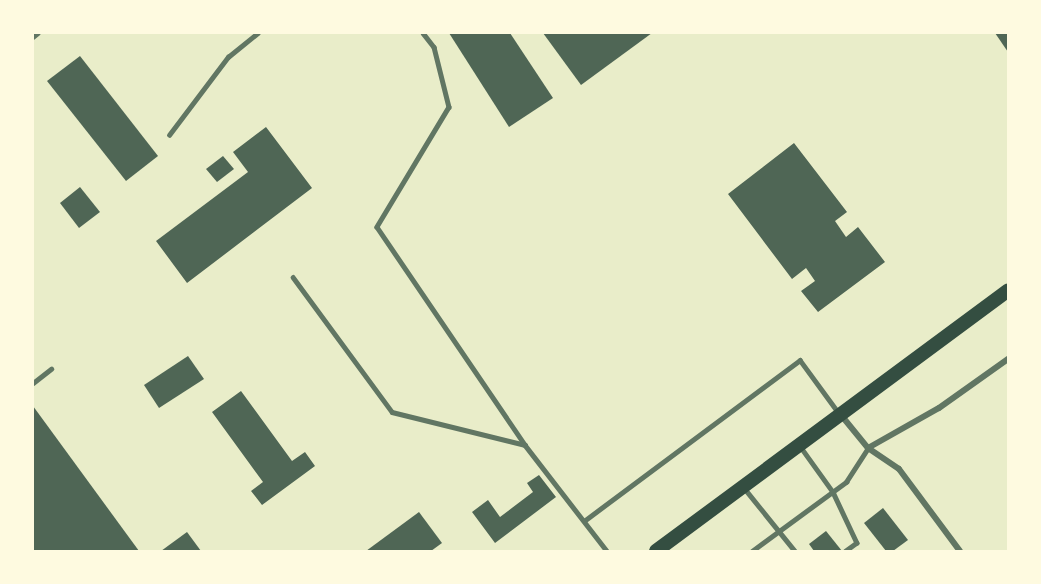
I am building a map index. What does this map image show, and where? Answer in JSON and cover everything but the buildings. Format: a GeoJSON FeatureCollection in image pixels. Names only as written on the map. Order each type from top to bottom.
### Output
{"type":"FeatureCollection","features":[{"type":"Feature","properties":{"kind":"main road"},"geometry":{"type":"LineString","coordinates":[[656,551],[1008,291]]}},
{"type":"Feature","properties":{"kind":"street"},"geometry":{"type":"LineString","coordinates":[[33,37],[38,33]]}},
{"type":"Feature","properties":{"kind":"street"},"geometry":{"type":"LineString","coordinates":[[868,448],[939,408],[1008,359]]}},
{"type":"Feature","properties":{"kind":"street"},"geometry":{"type":"LineString","coordinates":[[840,415],[868,448],[899,470],[960,551]]}},
{"type":"Feature","properties":{"kind":"lane"},"geometry":{"type":"LineString","coordinates":[[169,135],[228,57],[258,33]]}},
{"type":"Feature","properties":{"kind":"lane"},"geometry":{"type":"LineString","coordinates":[[423,33],[434,47],[449,107],[377,227],[525,445],[607,551]]}},
{"type":"Feature","properties":{"kind":"lane"},"geometry":{"type":"LineString","coordinates":[[293,277],[392,412],[525,445]]}},
{"type":"Feature","properties":{"kind":"lane"},"geometry":{"type":"LineString","coordinates":[[584,521],[800,360],[840,415]]}},
{"type":"Feature","properties":{"kind":"lane"},"geometry":{"type":"LineString","coordinates":[[33,382],[51,369]]}},
{"type":"Feature","properties":{"kind":"lane"},"geometry":{"type":"LineString","coordinates":[[800,445],[833,492],[857,543],[846,551]]}},
{"type":"Feature","properties":{"kind":"lane"},"geometry":{"type":"LineString","coordinates":[[752,551],[846,483],[868,448]]}},
{"type":"Feature","properties":{"kind":"lane"},"geometry":{"type":"LineString","coordinates":[[743,487],[777,532],[795,551]]}}]}
